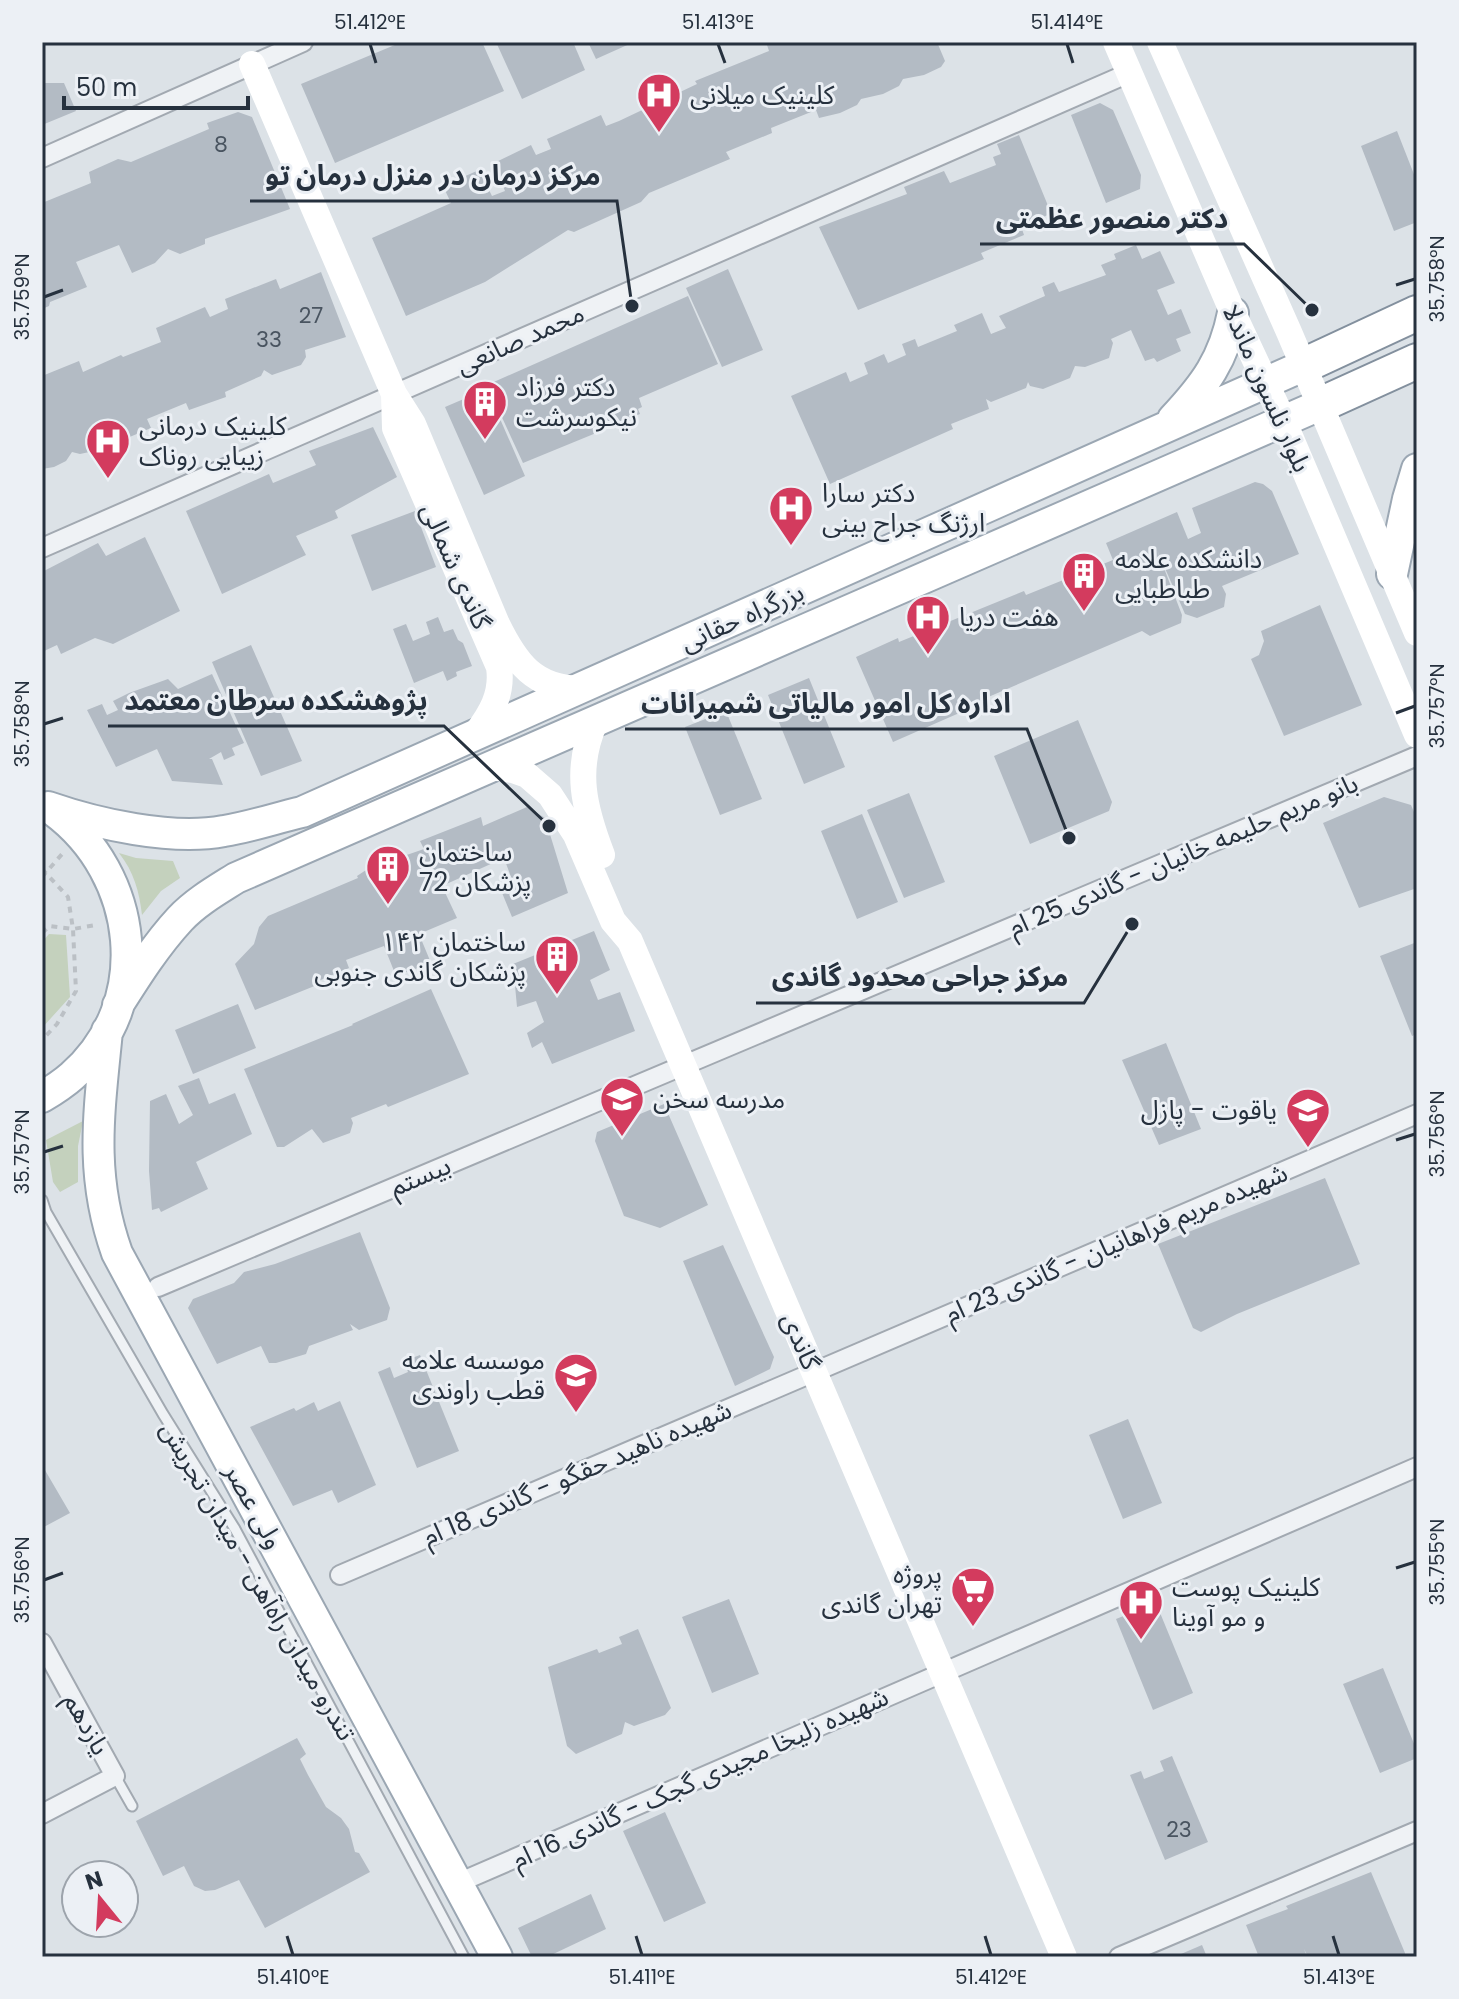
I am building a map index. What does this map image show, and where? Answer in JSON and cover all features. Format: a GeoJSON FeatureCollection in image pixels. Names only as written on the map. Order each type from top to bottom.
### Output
{"type":"FeatureCollection","features":[{"type":"Feature","properties":{"kind":"highway","name":"بزرگراه حقانی"},"geometry":{"type":"LineString","coordinates":[[1303,366],[1417,313]]}},
{"type":"Feature","properties":{"kind":"highway","name":"بزرگراه حقانی"},"geometry":{"type":"LineString","coordinates":[[1320,405],[1417,361]]}},
{"type":"Feature","properties":{"kind":"main road","name":"بلوار نلسون ماندلا"},"geometry":{"type":"LineString","coordinates":[[1116,42],[1233,313],[1284,422],[1417,735]]}},
{"type":"Feature","properties":{"kind":"main road","name":"بلوار نلسون ماندلا"},"geometry":{"type":"LineString","coordinates":[[1166,44],[1417,633]]}},
{"type":"Feature","properties":{"kind":"main road","name":"گاندی شمالی"},"geometry":{"type":"LineString","coordinates":[[252,64],[394,394],[413,424],[497,624],[512,651],[541,681],[558,688],[580,689]]}},
{"type":"Feature","properties":{"kind":"main road"},"geometry":{"type":"LineString","coordinates":[[1163,429],[1214,369],[1223,353],[1233,313]]}},
{"type":"Feature","properties":{"kind":"main road","name":"بزرگراه حقانی"},"geometry":{"type":"LineString","coordinates":[[45,805],[125,826],[175,833],[222,832],[302,812],[1303,366]]}},
{"type":"Feature","properties":{"kind":"main road","name":"گاندی شمالی"},"geometry":{"type":"LineString","coordinates":[[394,394],[395,428],[499,667],[501,686],[491,714],[475,735]]}},
{"type":"Feature","properties":{"kind":"main road","name":"بزرگراه حقانی"},"geometry":{"type":"LineString","coordinates":[[42,1097],[72,1077],[91,1055],[149,958],[182,917],[236,878],[1320,405]]}},
{"type":"Feature","properties":{"kind":"main road"},"geometry":{"type":"LineString","coordinates":[[1392,574],[1417,469]]}},
{"type":"Feature","properties":{"kind":"main road"},"geometry":{"type":"LineString","coordinates":[[595,722],[583,757],[586,806],[626,914],[630,941]]}},
{"type":"Feature","properties":{"kind":"main road","name":"گاندی"},"geometry":{"type":"LineString","coordinates":[[491,767],[527,775],[550,795],[576,835],[613,921],[630,941],[1064,1957]]}},
{"type":"Feature","properties":{"kind":"main road","name":"ولی عصر"},"geometry":{"type":"LineString","coordinates":[[45,805],[81,834],[97,853],[118,897],[124,921],[127,949],[125,978],[112,1018],[97,1156],[107,1223],[117,1253],[497,1957]]}},
{"type":"Feature","properties":{"kind":"street"},"geometry":{"type":"LineString","coordinates":[[42,158],[303,42]]}},
{"type":"Feature","properties":{"kind":"street","name":"محمد صانعی"},"geometry":{"type":"LineString","coordinates":[[42,548],[1129,73]]}},
{"type":"Feature","properties":{"kind":"street","name":"بانو مریم حلیمه خانیان - گاندی 25 ام"},"geometry":{"type":"LineString","coordinates":[[683,1065],[1417,756]]}},
{"type":"Feature","properties":{"kind":"street","name":"بیستم"},"geometry":{"type":"LineString","coordinates":[[158,1287],[683,1065]]}},
{"type":"Feature","properties":{"kind":"street","name":"شهیده مریم فراهانیان - گاندی 23 ام"},"geometry":{"type":"LineString","coordinates":[[814,1372],[1417,1114]]}},
{"type":"Feature","properties":{"kind":"street","name":"شهیده ناهید حقگو - گاندی 18 ام"},"geometry":{"type":"LineString","coordinates":[[340,1575],[814,1372]]}},
{"type":"Feature","properties":{"kind":"street","name":"شهیده زلیخا مجیدی گجک - گاندی 16 ام"},"geometry":{"type":"LineString","coordinates":[[458,1883],[1417,1467]]}},
{"type":"Feature","properties":{"kind":"street","name":"یازدهم"},"geometry":{"type":"LineString","coordinates":[[42,1643],[115,1776],[42,1814]]}},
{"type":"Feature","properties":{"kind":"street"},"geometry":{"type":"LineString","coordinates":[[1119,1957],[1417,1831]]}},
{"type":"Feature","properties":{"kind":"lane","name":"تندرو میدان راه‌آهن - میدان تجریش"},"geometry":{"type":"LineString","coordinates":[[42,1200],[44,1212],[235,1529],[464,1957]]}},
{"type":"Feature","properties":{"kind":"lane"},"geometry":{"type":"LineString","coordinates":[[115,1776],[132,1806]]}},
{"type":"Feature","properties":{"kind":"path"},"geometry":{"type":"LineString","coordinates":[[42,869],[68,897],[76,991],[57,1024],[42,1040]]}},
{"type":"Feature","properties":{"kind":"path"},"geometry":{"type":"LineString","coordinates":[[42,933],[50,926],[73,929],[124,921]]}},
{"type":"Feature","properties":{"kind":"green space"},"geometry":{"type":"Polygon","coordinates":[[[119,853],[136,858],[173,861],[180,878],[161,891],[142,915],[135,882],[119,853]]]}},
{"type":"Feature","properties":{"kind":"green space"},"geometry":{"type":"Polygon","coordinates":[[[49,934],[66,935],[70,997],[42,1028],[42,942],[49,934]]]}},
{"type":"Feature","properties":{"kind":"green space"},"geometry":{"type":"Polygon","coordinates":[[[83,1121],[78,1146],[78,1182],[60,1192],[53,1182],[46,1140],[83,1121]]]}},
{"type":"Feature","properties":{"kind":"building"},"geometry":{"type":"Polygon","coordinates":[[[402,42],[482,42],[504,91],[335,163],[301,84],[402,42]]]}},
{"type":"Feature","properties":{"kind":"building"},"geometry":{"type":"Polygon","coordinates":[[[496,42],[573,42],[585,70],[522,99],[496,42]]]}},
{"type":"Feature","properties":{"kind":"building"},"geometry":{"type":"Polygon","coordinates":[[[588,42],[634,42],[596,59],[588,42]]]}},
{"type":"Feature","properties":{"kind":"building"},"geometry":{"type":"Polygon","coordinates":[[[766,42],[937,42],[945,61],[941,67],[924,75],[903,79],[899,86],[861,99],[857,105],[840,113],[819,118],[816,110],[771,128],[772,133],[726,152],[730,159],[649,193],[641,202],[574,232],[568,230],[485,282],[406,316],[372,238],[451,203],[443,186],[479,170],[492,196],[505,191],[494,163],[531,145],[536,155],[551,149],[547,139],[601,115],[606,126],[619,121],[697,84],[695,81],[769,51],[766,42]]]}},
{"type":"Feature","properties":{"kind":"building"},"geometry":{"type":"Polygon","coordinates":[[[42,83],[64,83],[76,111],[42,125],[42,83]]]}},
{"type":"Feature","properties":{"kind":"building"},"geometry":{"type":"Polygon","coordinates":[[[1100,103],[1113,110],[1141,175],[1140,189],[1106,203],[1071,115],[1100,103]]]}},
{"type":"Feature","properties":{"kind":"building"},"geometry":{"type":"Polygon","coordinates":[[[238,112],[252,117],[290,209],[205,239],[205,244],[180,254],[168,249],[155,263],[132,273],[119,245],[76,262],[87,287],[50,302],[42,309],[42,203],[91,183],[89,172],[118,159],[131,162],[209,129],[207,123],[238,112]]]}},
{"type":"Feature","properties":{"kind":"building"},"geometry":{"type":"Polygon","coordinates":[[[1397,131],[1417,182],[1417,222],[1394,231],[1361,146],[1397,131]]]}},
{"type":"Feature","properties":{"kind":"building"},"geometry":{"type":"Polygon","coordinates":[[[1019,135],[1051,213],[1022,229],[1024,235],[981,253],[984,259],[858,310],[819,227],[907,194],[904,187],[944,171],[950,183],[996,165],[993,157],[1001,154],[997,144],[1019,135]]]}},
{"type":"Feature","properties":{"kind":"building"},"geometry":{"type":"Polygon","coordinates":[[[1136,245],[1142,259],[1160,251],[1175,283],[1157,290],[1168,315],[1181,309],[1191,333],[1176,339],[1181,351],[1157,362],[1154,358],[1145,361],[1131,330],[1111,339],[1113,343],[1109,358],[1085,367],[1075,366],[1070,378],[1043,389],[1030,386],[1028,382],[1026,388],[991,402],[986,399],[989,409],[951,424],[953,429],[830,484],[791,396],[846,372],[850,382],[868,374],[864,363],[884,354],[888,363],[906,355],[902,344],[915,339],[918,347],[957,331],[954,325],[982,313],[991,334],[1006,328],[999,316],[1045,296],[1042,287],[1054,282],[1059,292],[1106,275],[1101,265],[1116,259],[1114,254],[1136,245]]]}},
{"type":"Feature","properties":{"kind":"building"},"geometry":{"type":"Polygon","coordinates":[[[728,269],[763,350],[722,367],[686,288],[728,269]]]}},
{"type":"Feature","properties":{"kind":"building"},"geometry":{"type":"Polygon","coordinates":[[[321,272],[346,337],[305,350],[306,357],[301,365],[272,375],[264,370],[261,376],[225,392],[226,397],[189,410],[186,403],[147,419],[151,428],[113,444],[109,435],[104,444],[94,451],[72,452],[66,461],[42,469],[42,376],[79,361],[83,372],[161,342],[156,328],[205,307],[210,317],[228,309],[225,299],[276,279],[280,289],[321,272]]]}},
{"type":"Feature","properties":{"kind":"building"},"geometry":{"type":"Polygon","coordinates":[[[688,296],[718,364],[639,398],[642,407],[638,409],[640,414],[617,423],[607,422],[602,415],[594,416],[601,431],[523,463],[487,385],[688,296]]]}},
{"type":"Feature","properties":{"kind":"building","name":"دکتر فرزاد نیکوسرشت"},"geometry":{"type":"Polygon","coordinates":[[[487,389],[525,476],[484,495],[445,407],[487,389]]]}},
{"type":"Feature","properties":{"kind":"building"},"geometry":{"type":"Polygon","coordinates":[[[373,427],[397,477],[335,511],[338,518],[296,536],[306,555],[222,594],[186,511],[269,474],[273,483],[316,465],[309,451],[373,427]]]}},
{"type":"Feature","properties":{"kind":"building"},"geometry":{"type":"Polygon","coordinates":[[[1255,482],[1272,491],[1299,554],[1222,586],[1226,594],[1224,607],[1197,618],[1185,614],[1157,550],[1182,615],[1181,623],[1150,636],[1142,631],[972,704],[973,707],[893,742],[856,657],[898,638],[899,642],[1024,591],[1026,595],[1113,560],[1106,543],[1177,512],[1188,539],[1201,533],[1192,508],[1255,482]]]}},
{"type":"Feature","properties":{"kind":"building"},"geometry":{"type":"Polygon","coordinates":[[[415,511],[436,567],[372,591],[351,535],[415,511]]]}},
{"type":"Feature","properties":{"kind":"building"},"geometry":{"type":"Polygon","coordinates":[[[145,537],[180,611],[113,644],[95,638],[61,654],[57,645],[42,652],[42,572],[98,543],[106,556],[145,537]]]}},
{"type":"Feature","properties":{"kind":"building"},"geometry":{"type":"Polygon","coordinates":[[[1320,605],[1362,705],[1284,736],[1251,659],[1259,655],[1264,641],[1261,631],[1320,605]]]}},
{"type":"Feature","properties":{"kind":"building"},"geometry":{"type":"Polygon","coordinates":[[[438,617],[444,632],[453,629],[463,643],[472,666],[456,672],[457,676],[447,681],[443,671],[414,683],[393,629],[406,624],[413,641],[430,634],[426,622],[438,617]]]}},
{"type":"Feature","properties":{"kind":"building"},"geometry":{"type":"Polygon","coordinates":[[[251,645],[302,761],[261,776],[212,662],[251,645]]]}},
{"type":"Feature","properties":{"kind":"building"},"geometry":{"type":"Polygon","coordinates":[[[212,674],[244,743],[232,748],[235,755],[224,760],[221,752],[209,759],[212,759],[223,785],[172,781],[157,749],[116,767],[87,710],[102,704],[107,715],[118,710],[113,701],[129,693],[168,679],[178,689],[212,674]]]}},
{"type":"Feature","properties":{"kind":"building"},"geometry":{"type":"Polygon","coordinates":[[[809,678],[845,767],[804,784],[768,695],[809,678]]]}},
{"type":"Feature","properties":{"kind":"building"},"geometry":{"type":"Polygon","coordinates":[[[726,711],[762,799],[720,815],[685,727],[726,711]]]}},
{"type":"Feature","properties":{"kind":"building"},"geometry":{"type":"Polygon","coordinates":[[[1078,720],[1112,802],[1109,811],[1030,844],[994,756],[1078,720]]]}},
{"type":"Feature","properties":{"kind":"building"},"geometry":{"type":"Polygon","coordinates":[[[909,793],[945,882],[904,898],[867,810],[909,793]]]}},
{"type":"Feature","properties":{"kind":"building"},"geometry":{"type":"Polygon","coordinates":[[[1384,797],[1411,805],[1417,819],[1417,888],[1359,908],[1323,823],[1384,797]]]}},
{"type":"Feature","properties":{"kind":"building"},"geometry":{"type":"Polygon","coordinates":[[[527,807],[545,818],[568,893],[512,917],[498,883],[511,877],[504,858],[442,886],[457,918],[419,934],[431,963],[396,976],[384,946],[346,960],[349,968],[316,982],[317,985],[255,1010],[235,964],[254,944],[259,927],[268,916],[358,878],[369,868],[424,849],[420,841],[481,817],[483,826],[527,807]]]}},
{"type":"Feature","properties":{"kind":"building"},"geometry":{"type":"Polygon","coordinates":[[[862,814],[898,902],[857,919],[821,831],[862,814]]]}},
{"type":"Feature","properties":{"kind":"building","name":"ساختمان ۱۴۲ پزشکان گاندی جنوبی"},"geometry":{"type":"Polygon","coordinates":[[[594,931],[610,970],[590,980],[598,1000],[620,992],[635,1031],[552,1064],[542,1042],[532,1048],[527,1033],[544,1022],[536,1001],[517,1007],[513,964],[594,931]]]}},
{"type":"Feature","properties":{"kind":"building"},"geometry":{"type":"Polygon","coordinates":[[[1417,942],[1417,1034],[1412,1036],[1380,956],[1417,942]]]}},
{"type":"Feature","properties":{"kind":"building"},"geometry":{"type":"Polygon","coordinates":[[[431,989],[469,1074],[388,1107],[386,1104],[351,1118],[350,1133],[323,1143],[312,1129],[284,1147],[277,1147],[244,1069],[353,1025],[431,989]]]}},
{"type":"Feature","properties":{"kind":"building"},"geometry":{"type":"Polygon","coordinates":[[[238,1004],[256,1048],[193,1074],[175,1030],[238,1004]]]}},
{"type":"Feature","properties":{"kind":"building"},"geometry":{"type":"Polygon","coordinates":[[[1166,1043],[1201,1129],[1159,1145],[1122,1060],[1166,1043]]]}},
{"type":"Feature","properties":{"kind":"building"},"geometry":{"type":"Polygon","coordinates":[[[199,1078],[209,1104],[235,1093],[252,1134],[196,1162],[208,1189],[161,1212],[159,1208],[152,1210],[150,1101],[166,1094],[179,1124],[193,1115],[178,1086],[199,1078]]]}},
{"type":"Feature","properties":{"kind":"building"},"geometry":{"type":"Polygon","coordinates":[[[664,1104],[708,1205],[660,1228],[624,1216],[595,1141],[597,1132],[664,1104]]]}},
{"type":"Feature","properties":{"kind":"building"},"geometry":{"type":"Polygon","coordinates":[[[1325,1178],[1360,1264],[1201,1332],[1193,1328],[1158,1244],[1325,1178]]]}},
{"type":"Feature","properties":{"kind":"building"},"geometry":{"type":"Polygon","coordinates":[[[360,1232],[390,1308],[387,1320],[359,1330],[350,1324],[353,1330],[309,1346],[306,1354],[276,1363],[269,1363],[261,1346],[217,1364],[188,1308],[193,1299],[234,1283],[244,1272],[275,1264],[360,1232]]]}},
{"type":"Feature","properties":{"kind":"building"},"geometry":{"type":"Polygon","coordinates":[[[723,1245],[774,1357],[770,1369],[735,1386],[683,1261],[723,1245]]]}},
{"type":"Feature","properties":{"kind":"building"},"geometry":{"type":"Polygon","coordinates":[[[420,1355],[459,1451],[417,1468],[378,1372],[390,1367],[394,1378],[408,1372],[404,1361],[420,1355]]]}},
{"type":"Feature","properties":{"kind":"building"},"geometry":{"type":"Polygon","coordinates":[[[340,1401],[376,1485],[338,1503],[332,1490],[293,1506],[250,1427],[314,1402],[318,1411],[340,1401]]]}},
{"type":"Feature","properties":{"kind":"building"},"geometry":{"type":"Polygon","coordinates":[[[1128,1419],[1162,1503],[1123,1519],[1089,1435],[1128,1419]]]}},
{"type":"Feature","properties":{"kind":"building"},"geometry":{"type":"Polygon","coordinates":[[[42,1465],[70,1513],[42,1528],[42,1465]]]}},
{"type":"Feature","properties":{"kind":"building"},"geometry":{"type":"Polygon","coordinates":[[[729,1599],[759,1674],[712,1693],[682,1617],[729,1599]]]}},
{"type":"Feature","properties":{"kind":"building"},"geometry":{"type":"Polygon","coordinates":[[[1156,1603],[1193,1693],[1153,1710],[1116,1619],[1156,1603]]]}},
{"type":"Feature","properties":{"kind":"building"},"geometry":{"type":"Polygon","coordinates":[[[638,1629],[671,1708],[665,1715],[634,1726],[625,1722],[622,1734],[576,1754],[567,1746],[548,1667],[597,1649],[599,1653],[622,1644],[619,1637],[638,1629]]]}},
{"type":"Feature","properties":{"kind":"building"},"geometry":{"type":"Polygon","coordinates":[[[1383,1668],[1417,1751],[1417,1758],[1380,1773],[1343,1684],[1383,1668]]]}},
{"type":"Feature","properties":{"kind":"building"},"geometry":{"type":"Polygon","coordinates":[[[297,1738],[306,1754],[300,1759],[308,1775],[326,1807],[341,1818],[349,1829],[355,1852],[359,1853],[370,1872],[265,1928],[239,1880],[205,1891],[194,1886],[184,1866],[163,1876],[136,1821],[297,1738]]]}},
{"type":"Feature","properties":{"kind":"building"},"geometry":{"type":"Polygon","coordinates":[[[1172,1756],[1208,1842],[1165,1860],[1130,1775],[1141,1771],[1144,1779],[1164,1771],[1160,1761],[1172,1756]]]}},
{"type":"Feature","properties":{"kind":"building"},"geometry":{"type":"Polygon","coordinates":[[[665,1812],[706,1903],[664,1922],[623,1831],[665,1812]]]}},
{"type":"Feature","properties":{"kind":"building"},"geometry":{"type":"Polygon","coordinates":[[[1371,1872],[1405,1957],[1308,1957],[1304,1949],[1307,1957],[1259,1957],[1246,1925],[1371,1872]]]}},
{"type":"Feature","properties":{"kind":"building"},"geometry":{"type":"Polygon","coordinates":[[[591,1894],[606,1929],[547,1957],[532,1957],[518,1928],[591,1894]]]}},
{"type":"Feature","properties":{"kind":"building"},"geometry":{"type":"Polygon","coordinates":[[[1202,1945],[1207,1957],[1174,1957],[1202,1945]]]}},
{"type":"Feature","properties":{"kind":"place","name":"کلینیک میلانی"},"geometry":{"type":"Point","coordinates":[659,134]}},
{"type":"Feature","properties":{"kind":"place","name":"مرکز درمان در منزل درمان تو"},"geometry":{"type":"Point","coordinates":[632,306]}},
{"type":"Feature","properties":{"kind":"place","name":"دکتر منصور عظمتی"},"geometry":{"type":"Point","coordinates":[1312,310]}},
{"type":"Feature","properties":{"kind":"place","name":"دکتر فرزاد نیکوسرشت"},"geometry":{"type":"Point","coordinates":[485,441]}},
{"type":"Feature","properties":{"kind":"place","name":"کلینیک درمانی زیبایی روناک"},"geometry":{"type":"Point","coordinates":[108,480]}},
{"type":"Feature","properties":{"kind":"place","name":"دکتر سارا ارژنگ جراح بینی"},"geometry":{"type":"Point","coordinates":[791,547]}},
{"type":"Feature","properties":{"kind":"place","name":"دانشکده علامه طباطبایی"},"geometry":{"type":"Point","coordinates":[1084,613]}},
{"type":"Feature","properties":{"kind":"place","name":"هفت دریا"},"geometry":{"type":"Point","coordinates":[928,656]}},
{"type":"Feature","properties":{"kind":"place","name":"پژوهشکده سرطان معتمد"},"geometry":{"type":"Point","coordinates":[549,826]}},
{"type":"Feature","properties":{"kind":"place","name":"اداره کل امور مالیاتی شمیرانات"},"geometry":{"type":"Point","coordinates":[1069,838]}},
{"type":"Feature","properties":{"kind":"place","name":"ساختمان پزشکان 72"},"geometry":{"type":"Point","coordinates":[388,906]}},
{"type":"Feature","properties":{"kind":"place","name":"مرکز جراحی محدود گاندی"},"geometry":{"type":"Point","coordinates":[1132,924]}},
{"type":"Feature","properties":{"kind":"place","name":"ساختمان ۱۴۲ پزشکان گاندی جنوبی"},"geometry":{"type":"Point","coordinates":[557,996]}},
{"type":"Feature","properties":{"kind":"place","name":"مدرسه سخن"},"geometry":{"type":"Point","coordinates":[622,1138]}},
{"type":"Feature","properties":{"kind":"place","name":"یاقوت - پازل"},"geometry":{"type":"Point","coordinates":[1308,1149]}},
{"type":"Feature","properties":{"kind":"place","name":"موسسه علامه قطب راوندی"},"geometry":{"type":"Point","coordinates":[576,1414]}},
{"type":"Feature","properties":{"kind":"place","name":"پروژه تهران گاندی"},"geometry":{"type":"Point","coordinates":[973,1628]}},
{"type":"Feature","properties":{"kind":"place","name":"کلینیک پوست و مو آوینا"},"geometry":{"type":"Point","coordinates":[1141,1641]}}]}
